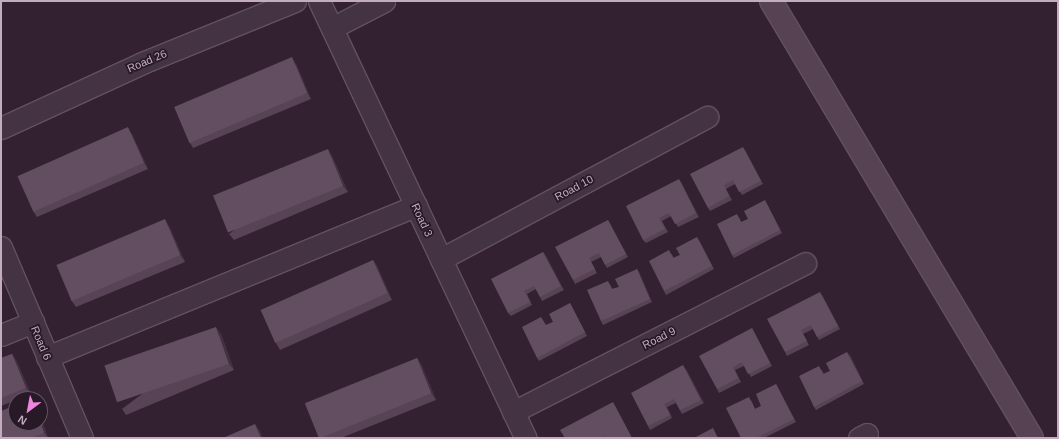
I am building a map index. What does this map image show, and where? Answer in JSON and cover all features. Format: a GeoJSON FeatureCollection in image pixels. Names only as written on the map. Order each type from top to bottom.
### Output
{"type":"FeatureCollection","features":[{"type":"Feature","properties":{"kind":"main road"},"geometry":{"type":"LineString","coordinates":[[771,1],[1032,438]]}},
{"type":"Feature","properties":{"kind":"street","name":"Road 26"},"geometry":{"type":"LineString","coordinates":[[1,128],[142,63],[295,1]]}},
{"type":"Feature","properties":{"kind":"street","name":"Road 3"},"geometry":{"type":"LineString","coordinates":[[319,1],[513,412],[521,437]]}},
{"type":"Feature","properties":{"kind":"street"},"geometry":{"type":"LineString","coordinates":[[332,28],[384,1]]}},
{"type":"Feature","properties":{"kind":"street","name":"Road 10"},"geometry":{"type":"LineString","coordinates":[[441,259],[708,117]]}},
{"type":"Feature","properties":{"kind":"street"},"geometry":{"type":"LineString","coordinates":[[47,357],[416,206]]}},
{"type":"Feature","properties":{"kind":"street","name":"Road 6"},"geometry":{"type":"LineString","coordinates":[[1,247],[82,438]]}},
{"type":"Feature","properties":{"kind":"street","name":"Road 9"},"geometry":{"type":"LineString","coordinates":[[513,412],[804,263]]}},
{"type":"Feature","properties":{"kind":"street"},"geometry":{"type":"LineString","coordinates":[[1,334],[33,322]]}},
{"type":"Feature","properties":{"kind":"building"},"geometry":{"type":"Polygon","coordinates":[[[292,57],[307,93],[189,143],[174,107],[292,57]]]}},
{"type":"Feature","properties":{"kind":"building"},"geometry":{"type":"Polygon","coordinates":[[[128,127],[144,163],[33,212],[17,176],[128,127]]]}},
{"type":"Feature","properties":{"kind":"building"},"geometry":{"type":"Polygon","coordinates":[[[743,147],[761,181],[739,192],[733,180],[724,185],[729,196],[708,208],[690,174],[743,147]]]}},
{"type":"Feature","properties":{"kind":"building"},"geometry":{"type":"Polygon","coordinates":[[[328,149],[343,186],[228,233],[213,195],[328,149]]]}},
{"type":"Feature","properties":{"kind":"building"},"geometry":{"type":"Polygon","coordinates":[[[679,179],[696,213],[675,224],[669,213],[659,218],[665,229],[643,240],[626,206],[679,179]]]}},
{"type":"Feature","properties":{"kind":"building"},"geometry":{"type":"Polygon","coordinates":[[[765,200],[780,230],[732,255],[717,224],[737,214],[741,222],[748,219],[744,211],[765,200]]]}},
{"type":"Feature","properties":{"kind":"building"},"geometry":{"type":"Polygon","coordinates":[[[165,219],[180,255],[72,301],[56,265],[165,219]]]}},
{"type":"Feature","properties":{"kind":"building"},"geometry":{"type":"Polygon","coordinates":[[[608,220],[626,254],[605,265],[599,253],[589,258],[595,269],[573,280],[555,247],[608,220]]]}},
{"type":"Feature","properties":{"kind":"building"},"geometry":{"type":"Polygon","coordinates":[[[697,237],[712,266],[664,291],[649,261],[669,250],[673,258],[680,255],[676,248],[697,237]]]}},
{"type":"Feature","properties":{"kind":"building"},"geometry":{"type":"Polygon","coordinates":[[[543,252],[561,286],[540,297],[534,286],[524,291],[530,302],[508,313],[491,279],[543,252]]]}},
{"type":"Feature","properties":{"kind":"building"},"geometry":{"type":"Polygon","coordinates":[[[373,260],[388,293],[275,343],[261,310],[373,260]]]}},
{"type":"Feature","properties":{"kind":"building"},"geometry":{"type":"Polygon","coordinates":[[[637,269],[650,299],[601,321],[587,290],[608,281],[612,289],[619,287],[615,279],[637,269]]]}},
{"type":"Feature","properties":{"kind":"building"},"geometry":{"type":"Polygon","coordinates":[[[820,292],[838,326],[817,337],[811,325],[801,330],[807,341],[785,352],[767,319],[820,292]]]}},
{"type":"Feature","properties":{"kind":"building"},"geometry":{"type":"Polygon","coordinates":[[[570,303],[585,332],[537,358],[522,327],[541,317],[546,325],[553,322],[549,314],[570,303]]]}},
{"type":"Feature","properties":{"kind":"building"},"geometry":{"type":"Polygon","coordinates":[[[216,327],[229,364],[117,402],[104,365],[216,327]]]}},
{"type":"Feature","properties":{"kind":"building"},"geometry":{"type":"Polygon","coordinates":[[[752,328],[770,363],[748,374],[742,362],[733,367],[738,378],[717,389],[699,356],[752,328]]]}},
{"type":"Feature","properties":{"kind":"building"},"geometry":{"type":"Polygon","coordinates":[[[847,352],[862,381],[814,407],[799,376],[819,366],[823,374],[830,371],[826,363],[847,352]]]}},
{"type":"Feature","properties":{"kind":"building"},"geometry":{"type":"Polygon","coordinates":[[[12,354],[26,388],[18,391],[8,391],[8,395],[1,398],[1,358],[12,354]]]}},
{"type":"Feature","properties":{"kind":"building"},"geometry":{"type":"Polygon","coordinates":[[[417,358],[431,393],[320,438],[319,438],[305,403],[417,358]]]}},
{"type":"Feature","properties":{"kind":"building"},"geometry":{"type":"Polygon","coordinates":[[[683,365],[701,400],[680,410],[674,399],[664,404],[670,415],[648,426],[631,393],[683,365]]]}},
{"type":"Feature","properties":{"kind":"building"},"geometry":{"type":"Polygon","coordinates":[[[776,384],[794,419],[756,438],[741,438],[726,408],[749,397],[755,409],[761,406],[756,394],[776,384]]]}},
{"type":"Feature","properties":{"kind":"building"},"geometry":{"type":"Polygon","coordinates":[[[613,402],[631,436],[627,438],[605,438],[604,436],[600,438],[565,438],[560,430],[613,402]]]}},
{"type":"Feature","properties":{"kind":"building"},"geometry":{"type":"Polygon","coordinates":[[[8,408],[8,431],[43,431],[44,433],[31,438],[1,438],[1,411],[8,408]]]}},
{"type":"Feature","properties":{"kind":"building"},"geometry":{"type":"Polygon","coordinates":[[[255,424],[261,438],[223,438],[255,424]]]}},
{"type":"Feature","properties":{"kind":"building"},"geometry":{"type":"Polygon","coordinates":[[[713,428],[718,438],[694,438],[713,428]]]}}]}
